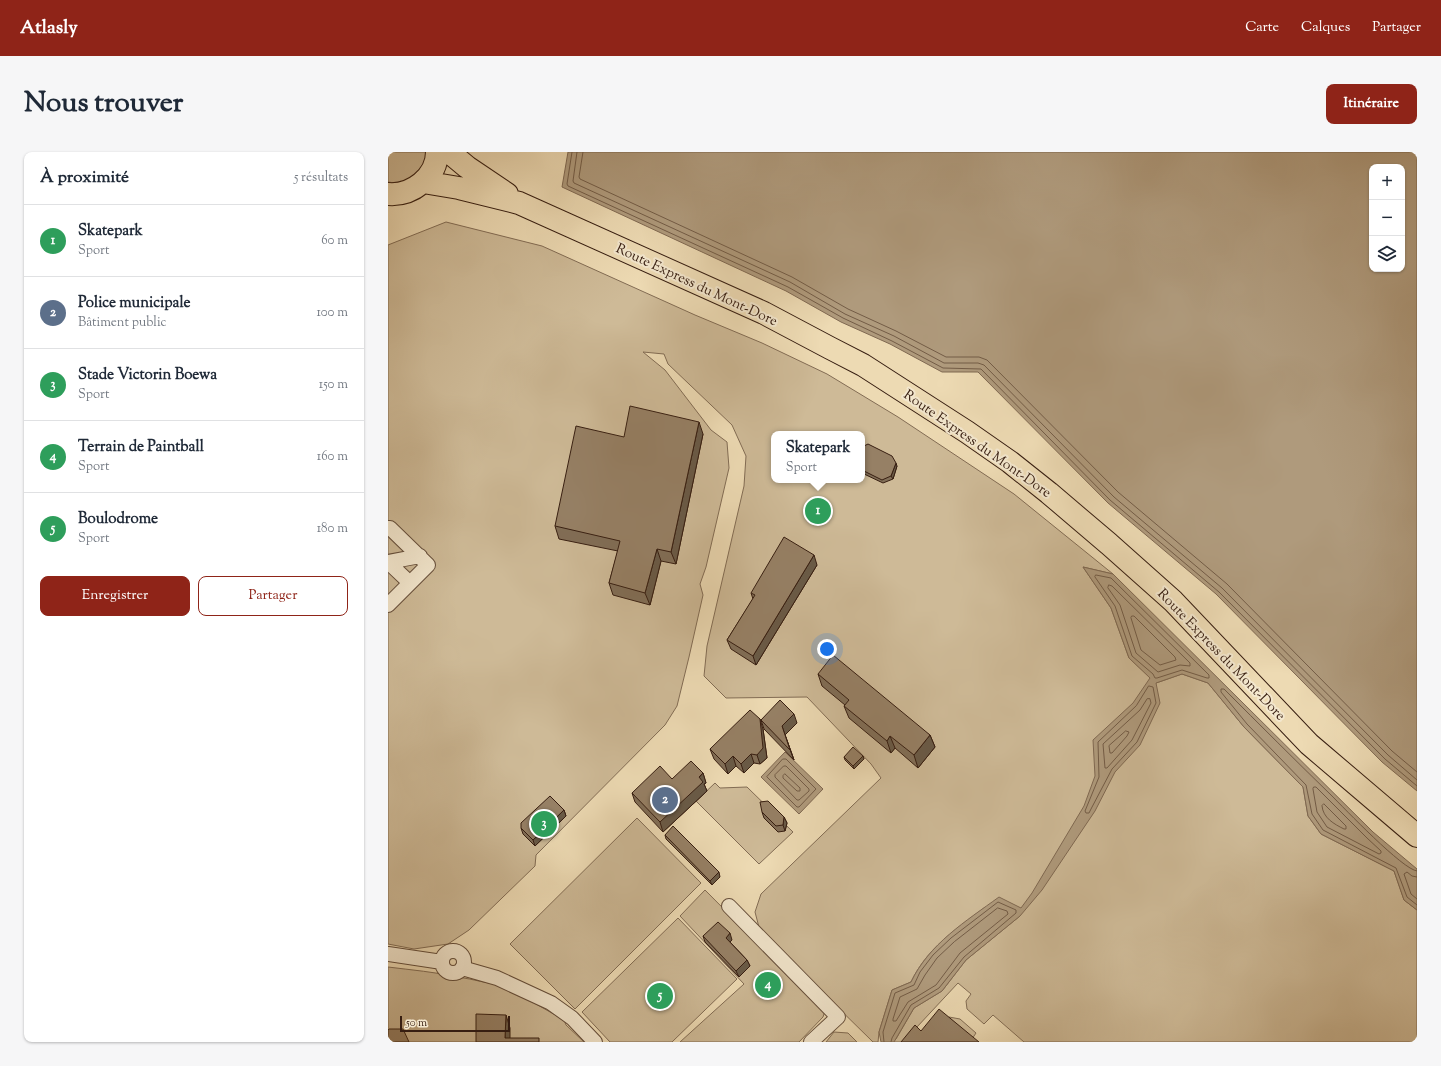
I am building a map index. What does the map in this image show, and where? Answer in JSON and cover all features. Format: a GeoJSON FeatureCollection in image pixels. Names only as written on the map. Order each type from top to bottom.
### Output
{"type":"FeatureCollection","features":[{"type":"Feature","properties":{"kind":"main road"},"geometry":{"type":"LineString","coordinates":[[389,195],[402,194],[414,189],[423,182],[432,170],[437,152]]}},
{"type":"Feature","properties":{"kind":"main road","name":"Route Express du Mont-Dore"},"geometry":{"type":"LineString","coordinates":[[449,152],[467,167],[520,203],[764,313],[863,365],[967,432],[1010,462],[1109,544],[1167,596],[1308,744],[1417,836]]}},
{"type":"Feature","properties":{"kind":"main road","name":"Route Express du Mont-Dore"},"geometry":{"type":"LineString","coordinates":[[423,182],[459,188],[520,203]]}},
{"type":"Feature","properties":{"kind":"street"},"geometry":{"type":"LineString","coordinates":[[388,528],[390,528],[428,565],[388,605]]}},
{"type":"Feature","properties":{"kind":"street"},"geometry":{"type":"LineString","coordinates":[[388,562],[406,543]]}},
{"type":"Feature","properties":{"kind":"street"},"geometry":{"type":"LineString","coordinates":[[388,562],[420,556]]}},
{"type":"Feature","properties":{"kind":"street"},"geometry":{"type":"LineString","coordinates":[[388,562],[410,583]]}},
{"type":"Feature","properties":{"kind":"street"},"geometry":{"type":"LineString","coordinates":[[729,906],[838,1017],[811,1042]]}},
{"type":"Feature","properties":{"kind":"street"},"geometry":{"type":"LineString","coordinates":[[388,954],[442,962],[447,953],[454,952],[461,955],[463,958],[464,961],[462,968],[497,978],[551,1003],[572,1018],[595,1042]]}},
{"type":"Feature","properties":{"kind":"shaded area"},"geometry":{"type":"Polygon","coordinates":[[[388,152],[429,152],[422,170],[405,182],[395,183],[388,182],[388,152]]]}},
{"type":"Feature","properties":{"kind":"shaded area"},"geometry":{"type":"Polygon","coordinates":[[[446,222],[542,246],[695,315],[762,343],[827,374],[898,417],[1014,494],[1113,574],[1083,567],[1111,608],[1129,658],[1156,683],[1182,674],[1208,683],[1244,727],[1303,787],[1308,816],[1321,834],[1394,871],[1404,900],[1417,910],[1417,1042],[1024,1042],[993,1015],[984,1024],[967,1009],[966,1001],[971,994],[958,983],[903,1042],[892,1042],[896,1039],[914,1008],[942,991],[966,960],[1020,916],[984,908],[952,932],[933,949],[911,982],[892,990],[879,1032],[878,1042],[873,1042],[760,931],[755,912],[761,894],[881,778],[871,764],[807,697],[726,698],[704,676],[707,646],[744,486],[746,456],[732,425],[668,364],[664,354],[643,352],[665,370],[711,430],[727,442],[729,468],[706,567],[700,584],[703,595],[677,706],[665,725],[536,855],[535,866],[469,930],[448,944],[414,949],[388,944],[388,245],[446,222]]]}},
{"type":"Feature","properties":{"kind":"shaded area"},"geometry":{"type":"Polygon","coordinates":[[[715,783],[720,788],[747,787],[793,832],[759,864],[696,801],[715,783]]]}},
{"type":"Feature","properties":{"kind":"shaded area"},"geometry":{"type":"Polygon","coordinates":[[[637,818],[701,883],[575,1009],[510,944],[637,818]]]}},
{"type":"Feature","properties":{"kind":"shaded area"},"geometry":{"type":"Polygon","coordinates":[[[705,890],[825,1011],[823,1017],[799,1042],[680,1042],[744,984],[680,916],[705,890]]]}},
{"type":"Feature","properties":{"kind":"shaded area"},"geometry":{"type":"Polygon","coordinates":[[[678,918],[737,979],[672,1042],[610,1042],[582,1012],[678,918]]]}},
{"type":"Feature","properties":{"kind":"shaded area"},"geometry":{"type":"Polygon","coordinates":[[[388,967],[441,974],[503,985],[564,1020],[566,1025],[584,1042],[388,1042],[388,967]]]}},
{"type":"Feature","properties":{"kind":"shaded area"},"geometry":{"type":"Polygon","coordinates":[[[949,1017],[960,1019],[976,1033],[970,1042],[949,1017]]]}},
{"type":"Feature","properties":{"kind":"shaded area"},"geometry":{"type":"Polygon","coordinates":[[[834,1032],[848,1033],[857,1042],[826,1042],[834,1032]]]}},
{"type":"Feature","properties":{"kind":"water"},"geometry":{"type":"Polygon","coordinates":[[[568,152],[1417,152],[1417,791],[1382,762],[1216,594],[1108,503],[978,372],[942,372],[890,344],[841,322],[786,291],[562,187],[568,152]]]}},
{"type":"Feature","properties":{"kind":"water"},"geometry":{"type":"Polygon","coordinates":[[[1083,567],[1113,574],[1373,832],[1417,869],[1417,910],[1404,900],[1394,871],[1321,834],[1308,816],[1303,787],[1244,727],[1208,683],[1182,674],[1156,683],[1160,703],[1140,745],[1115,772],[1095,811],[1042,890],[1020,916],[966,960],[942,991],[914,1008],[894,1042],[881,1042],[879,1032],[892,990],[911,982],[928,956],[949,934],[999,897],[1021,908],[1032,893],[1084,806],[1095,776],[1093,740],[1133,703],[1150,678],[1129,658],[1111,608],[1083,567]]]}},
{"type":"Feature","properties":{"kind":"water"},"geometry":{"type":"Polygon","coordinates":[[[785,752],[823,789],[799,814],[761,777],[785,752]]]}},
{"type":"Feature","properties":{"kind":"building"},"geometry":{"type":"Polygon","coordinates":[[[630,406],[699,422],[671,552],[657,549],[645,593],[609,583],[620,541],[555,526],[576,426],[624,437],[630,406]]]}},
{"type":"Feature","properties":{"kind":"building"},"geometry":{"type":"Polygon","coordinates":[[[868,444],[892,456],[896,463],[891,476],[882,480],[865,472],[865,446],[868,444]]]}},
{"type":"Feature","properties":{"kind":"building"},"geometry":{"type":"Polygon","coordinates":[[[784,537],[814,555],[753,656],[727,640],[755,595],[751,593],[784,537]]]}},
{"type":"Feature","properties":{"kind":"building"},"geometry":{"type":"Polygon","coordinates":[[[833,655],[930,735],[914,755],[890,736],[887,741],[844,706],[849,700],[818,674],[833,655]]]}},
{"type":"Feature","properties":{"kind":"building"},"geometry":{"type":"Polygon","coordinates":[[[780,700],[794,714],[782,726],[790,750],[761,720],[780,700]]]}},
{"type":"Feature","properties":{"kind":"building"},"geometry":{"type":"Polygon","coordinates":[[[750,710],[760,719],[763,748],[757,755],[751,754],[741,764],[733,756],[725,764],[710,749],[750,710]]]}},
{"type":"Feature","properties":{"kind":"building"},"geometry":{"type":"Polygon","coordinates":[[[853,747],[863,756],[853,766],[844,757],[853,747]]]}},
{"type":"Feature","properties":{"kind":"building"},"geometry":{"type":"Polygon","coordinates":[[[691,761],[703,773],[699,777],[703,782],[660,822],[632,793],[660,766],[672,779],[691,761]]]}},
{"type":"Feature","properties":{"kind":"building"},"geometry":{"type":"Polygon","coordinates":[[[550,796],[564,810],[533,840],[521,828],[521,823],[550,796]]]}},
{"type":"Feature","properties":{"kind":"building"},"geometry":{"type":"Polygon","coordinates":[[[768,801],[784,817],[783,825],[776,826],[762,812],[760,802],[768,801]]]}},
{"type":"Feature","properties":{"kind":"building"},"geometry":{"type":"Polygon","coordinates":[[[673,826],[719,872],[710,881],[665,835],[673,826]]]}},
{"type":"Feature","properties":{"kind":"building"},"geometry":{"type":"Polygon","coordinates":[[[718,922],[730,933],[726,938],[747,960],[736,971],[703,936],[718,922]]]}},
{"type":"Feature","properties":{"kind":"building"},"geometry":{"type":"Polygon","coordinates":[[[939,1009],[979,1042],[901,1042],[915,1025],[921,1031],[939,1009]]]}},
{"type":"Feature","properties":{"kind":"building"},"geometry":{"type":"Polygon","coordinates":[[[476,1014],[506,1015],[505,1038],[539,1038],[539,1042],[476,1042],[476,1014]]]}},
{"type":"Feature","properties":{"kind":"building"},"geometry":{"type":"Polygon","coordinates":[[[389,1029],[403,1029],[409,1042],[388,1042],[389,1029]]]}},
{"type":"Feature","properties":{"kind":"place","name":"Skatepark"},"geometry":{"type":"Point","coordinates":[818,511]}},
{"type":"Feature","properties":{"kind":"place","name":"Police municipale"},"geometry":{"type":"Point","coordinates":[665,800]}},
{"type":"Feature","properties":{"kind":"place","name":"Stade Victorin Boewa"},"geometry":{"type":"Point","coordinates":[544,824]}},
{"type":"Feature","properties":{"kind":"place","name":"Terrain de Paintball"},"geometry":{"type":"Point","coordinates":[768,985]}},
{"type":"Feature","properties":{"kind":"place","name":"Boulodrome"},"geometry":{"type":"Point","coordinates":[660,996]}}]}
